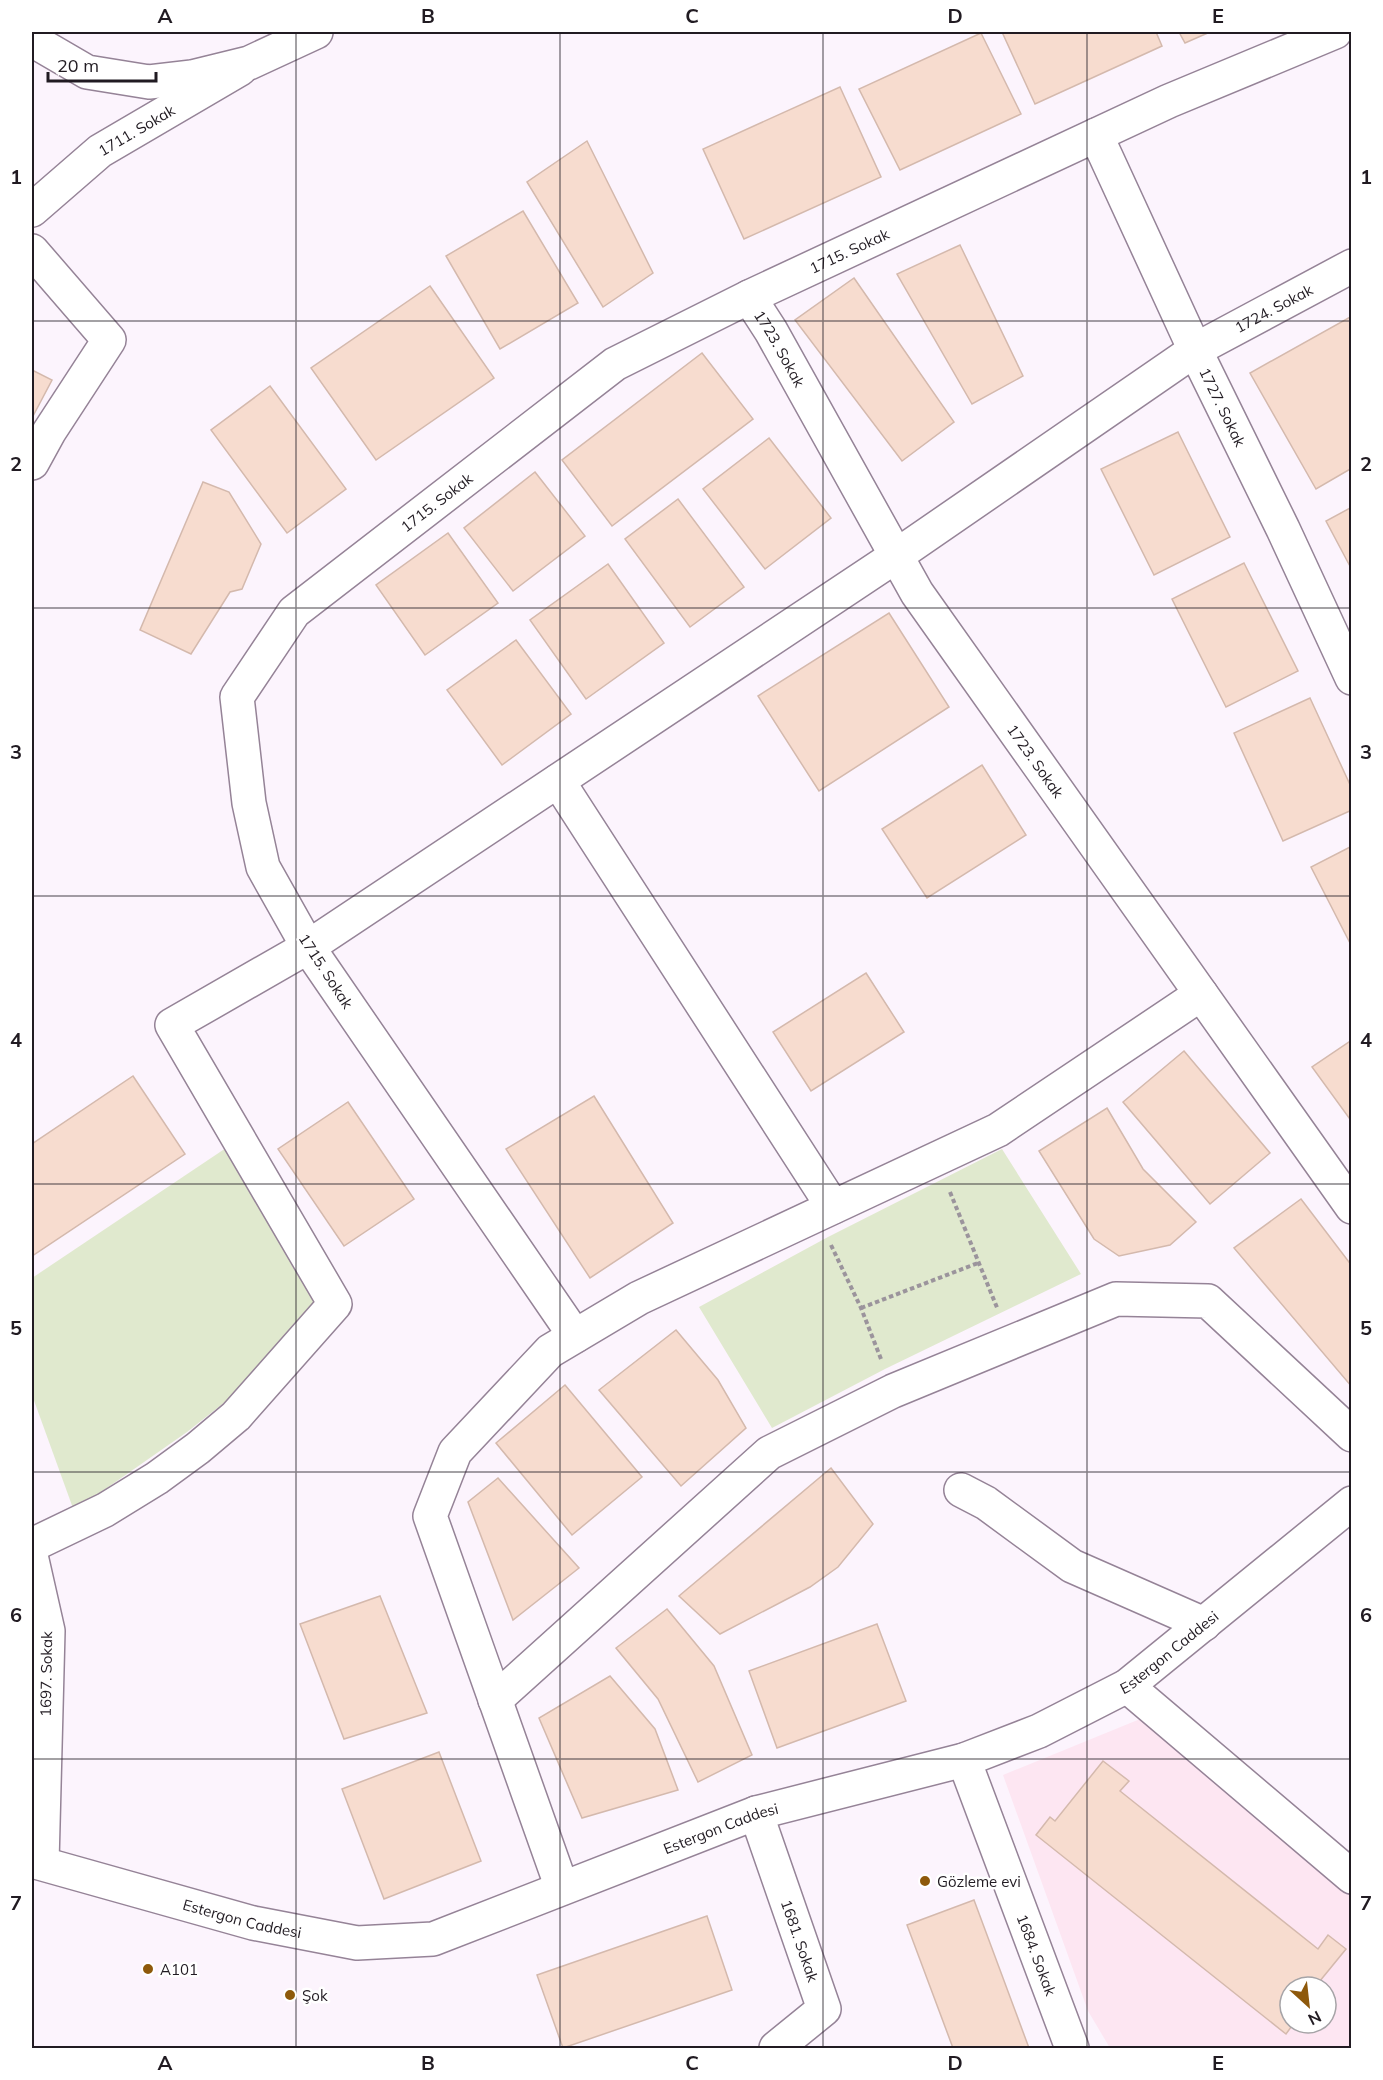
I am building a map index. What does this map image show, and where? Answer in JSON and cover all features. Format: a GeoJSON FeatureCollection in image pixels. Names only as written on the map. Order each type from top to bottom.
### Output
{"type":"FeatureCollection","features":[{"type":"Feature","properties":{"kind":"street"},"geometry":{"type":"LineString","coordinates":[[32,40],[87,72],[149,82],[192,77],[249,63],[316,32]]}},
{"type":"Feature","properties":{"kind":"street","name":"1715. Sokak"},"geometry":{"type":"LineString","coordinates":[[575,1336],[308,947],[263,867],[249,804],[237,697],[294,612],[615,364],[749,297],[1169,101],[1335,32]]}},
{"type":"Feature","properties":{"kind":"street","name":"1711. Sokak"},"geometry":{"type":"LineString","coordinates":[[32,210],[100,151],[249,63]]}},
{"type":"Feature","properties":{"kind":"street","name":"1727. Sokak"},"geometry":{"type":"LineString","coordinates":[[1096,135],[1195,350],[1283,529],[1352,678]]}},
{"type":"Feature","properties":{"kind":"street"},"geometry":{"type":"LineString","coordinates":[[32,251],[109,340],[49,432],[32,463]]}},
{"type":"Feature","properties":{"kind":"street","name":"1724. Sokak"},"geometry":{"type":"LineString","coordinates":[[32,1545],[105,1510],[157,1478],[198,1448],[236,1416],[335,1304],[172,1025],[308,947],[896,556],[1195,350],[1352,266]]}},
{"type":"Feature","properties":{"kind":"street","name":"1723. Sokak"},"geometry":{"type":"LineString","coordinates":[[749,297],[771,331],[917,593],[1352,1207]]}},
{"type":"Feature","properties":{"kind":"street"},"geometry":{"type":"LineString","coordinates":[[558,781],[825,1211]]}},
{"type":"Feature","properties":{"kind":"street"},"geometry":{"type":"LineString","coordinates":[[562,1888],[430,1516],[455,1452],[550,1351],[639,1298],[998,1130],[1201,994]]}},
{"type":"Feature","properties":{"kind":"street"},"geometry":{"type":"LineString","coordinates":[[495,1700],[769,1453],[893,1390],[1116,1299],[1208,1301],[1352,1435]]}},
{"type":"Feature","properties":{"kind":"street"},"geometry":{"type":"LineString","coordinates":[[962,1490],[986,1503],[1072,1566],[1204,1624]]}},
{"type":"Feature","properties":{"kind":"street","name":"Estergon Caddesi"},"geometry":{"type":"LineString","coordinates":[[37,1862],[253,1923],[357,1943],[433,1939],[756,1813],[964,1760],[1039,1731],[1127,1686],[1352,1503]]}},
{"type":"Feature","properties":{"kind":"street","name":"1697. Sokak"},"geometry":{"type":"LineString","coordinates":[[32,1560],[48,1631],[37,1862]]}},
{"type":"Feature","properties":{"kind":"street"},"geometry":{"type":"LineString","coordinates":[[1127,1686],[1352,1877]]}},
{"type":"Feature","properties":{"kind":"street","name":"1684. Sokak"},"geometry":{"type":"LineString","coordinates":[[964,1760],[1072,2049]]}},
{"type":"Feature","properties":{"kind":"street","name":"1681. Sokak"},"geometry":{"type":"LineString","coordinates":[[756,1813],[824,2009],[776,2049]]}},
{"type":"Feature","properties":{"kind":"path"},"geometry":{"type":"LineString","coordinates":[[937,1158],[1011,1341]]}},
{"type":"Feature","properties":{"kind":"path"},"geometry":{"type":"LineString","coordinates":[[825,1211],[893,1390]]}},
{"type":"Feature","properties":{"kind":"path"},"geometry":{"type":"LineString","coordinates":[[861,1308],[978,1263]]}},
{"type":"Feature","properties":{"kind":"shaded area"},"geometry":{"type":"Polygon","coordinates":[[[1145,1717],[1351,1896],[1351,2048],[1110,2048],[1088,2011],[1003,1775],[1145,1717]]]}},
{"type":"Feature","properties":{"kind":"green space"},"geometry":{"type":"Polygon","coordinates":[[[226,1148],[328,1299],[291,1350],[187,1432],[74,1511],[32,1395],[32,1278],[226,1148]]]}},
{"type":"Feature","properties":{"kind":"green space"},"geometry":{"type":"Polygon","coordinates":[[[1002,1149],[1081,1274],[885,1369],[772,1428],[699,1307],[828,1237],[1002,1149]]]}},
{"type":"Feature","properties":{"kind":"building"},"geometry":{"type":"Polygon","coordinates":[[[1002,32],[1156,32],[1162,46],[1035,104],[1002,32]]]}},
{"type":"Feature","properties":{"kind":"building"},"geometry":{"type":"Polygon","coordinates":[[[1179,32],[1210,32],[1185,43],[1179,32]]]}},
{"type":"Feature","properties":{"kind":"building"},"geometry":{"type":"Polygon","coordinates":[[[981,33],[1021,114],[900,170],[859,89],[981,33]]]}},
{"type":"Feature","properties":{"kind":"building"},"geometry":{"type":"Polygon","coordinates":[[[840,87],[881,177],[744,239],[703,149],[840,87]]]}},
{"type":"Feature","properties":{"kind":"building"},"geometry":{"type":"Polygon","coordinates":[[[587,141],[653,273],[603,307],[527,182],[587,141]]]}},
{"type":"Feature","properties":{"kind":"building"},"geometry":{"type":"Polygon","coordinates":[[[523,211],[578,303],[500,349],[446,256],[523,211]]]}},
{"type":"Feature","properties":{"kind":"building"},"geometry":{"type":"Polygon","coordinates":[[[960,245],[1023,376],[972,404],[897,274],[960,245]]]}},
{"type":"Feature","properties":{"kind":"building"},"geometry":{"type":"Polygon","coordinates":[[[854,278],[954,422],[902,461],[795,320],[854,278]]]}},
{"type":"Feature","properties":{"kind":"building"},"geometry":{"type":"Polygon","coordinates":[[[430,286],[494,378],[376,460],[311,368],[430,286]]]}},
{"type":"Feature","properties":{"kind":"building"},"geometry":{"type":"Polygon","coordinates":[[[1352,316],[1352,468],[1316,489],[1250,373],[1352,316]]]}},
{"type":"Feature","properties":{"kind":"building"},"geometry":{"type":"Polygon","coordinates":[[[702,353],[753,419],[612,526],[562,460],[702,353]]]}},
{"type":"Feature","properties":{"kind":"building"},"geometry":{"type":"Polygon","coordinates":[[[32,370],[52,380],[32,418],[32,370]]]}},
{"type":"Feature","properties":{"kind":"building"},"geometry":{"type":"Polygon","coordinates":[[[270,386],[346,489],[287,533],[211,430],[270,386]]]}},
{"type":"Feature","properties":{"kind":"building"},"geometry":{"type":"Polygon","coordinates":[[[1178,432],[1230,537],[1154,575],[1101,469],[1178,432]]]}},
{"type":"Feature","properties":{"kind":"building"},"geometry":{"type":"Polygon","coordinates":[[[769,438],[831,518],[765,569],[703,489],[769,438]]]}},
{"type":"Feature","properties":{"kind":"building"},"geometry":{"type":"Polygon","coordinates":[[[535,472],[585,536],[513,591],[464,528],[535,472]]]}},
{"type":"Feature","properties":{"kind":"building"},"geometry":{"type":"Polygon","coordinates":[[[203,482],[229,492],[261,544],[242,589],[230,592],[191,654],[140,630],[203,482]]]}},
{"type":"Feature","properties":{"kind":"building"},"geometry":{"type":"Polygon","coordinates":[[[678,499],[744,587],[690,627],[625,539],[678,499]]]}},
{"type":"Feature","properties":{"kind":"building"},"geometry":{"type":"Polygon","coordinates":[[[1352,507],[1352,570],[1326,521],[1352,507]]]}},
{"type":"Feature","properties":{"kind":"building"},"geometry":{"type":"Polygon","coordinates":[[[448,533],[498,603],[425,655],[376,585],[448,533]]]}},
{"type":"Feature","properties":{"kind":"building"},"geometry":{"type":"Polygon","coordinates":[[[1244,563],[1298,671],[1226,707],[1172,599],[1244,563]]]}},
{"type":"Feature","properties":{"kind":"building"},"geometry":{"type":"Polygon","coordinates":[[[608,564],[664,643],[586,699],[530,620],[608,564]]]}},
{"type":"Feature","properties":{"kind":"building"},"geometry":{"type":"Polygon","coordinates":[[[889,613],[949,707],[819,791],[758,696],[889,613]]]}},
{"type":"Feature","properties":{"kind":"building"},"geometry":{"type":"Polygon","coordinates":[[[516,640],[571,714],[502,765],[447,690],[516,640]]]}},
{"type":"Feature","properties":{"kind":"building"},"geometry":{"type":"Polygon","coordinates":[[[1310,698],[1352,789],[1352,810],[1283,841],[1234,733],[1310,698]]]}},
{"type":"Feature","properties":{"kind":"building"},"geometry":{"type":"Polygon","coordinates":[[[982,765],[1026,835],[927,898],[882,829],[982,765]]]}},
{"type":"Feature","properties":{"kind":"building"},"geometry":{"type":"Polygon","coordinates":[[[1352,846],[1352,947],[1311,867],[1352,846]]]}},
{"type":"Feature","properties":{"kind":"building"},"geometry":{"type":"Polygon","coordinates":[[[866,973],[904,1032],[811,1091],[773,1032],[866,973]]]}},
{"type":"Feature","properties":{"kind":"building"},"geometry":{"type":"Polygon","coordinates":[[[1352,1040],[1352,1122],[1312,1067],[1352,1040]]]}},
{"type":"Feature","properties":{"kind":"building"},"geometry":{"type":"Polygon","coordinates":[[[1184,1051],[1270,1153],[1210,1204],[1123,1102],[1184,1051]]]}},
{"type":"Feature","properties":{"kind":"building"},"geometry":{"type":"Polygon","coordinates":[[[133,1076],[185,1154],[32,1256],[32,1144],[133,1076]]]}},
{"type":"Feature","properties":{"kind":"building"},"geometry":{"type":"Polygon","coordinates":[[[594,1096],[673,1223],[590,1278],[506,1149],[594,1096]]]}},
{"type":"Feature","properties":{"kind":"building"},"geometry":{"type":"Polygon","coordinates":[[[348,1102],[414,1199],[344,1246],[278,1149],[348,1102]]]}},
{"type":"Feature","properties":{"kind":"building"},"geometry":{"type":"Polygon","coordinates":[[[1107,1108],[1143,1169],[1196,1222],[1170,1245],[1119,1256],[1094,1239],[1039,1151],[1107,1108]]]}},
{"type":"Feature","properties":{"kind":"building"},"geometry":{"type":"Polygon","coordinates":[[[1301,1199],[1352,1266],[1352,1387],[1234,1248],[1301,1199]]]}},
{"type":"Feature","properties":{"kind":"building"},"geometry":{"type":"Polygon","coordinates":[[[676,1330],[718,1380],[746,1428],[681,1486],[599,1390],[676,1330]]]}},
{"type":"Feature","properties":{"kind":"building"},"geometry":{"type":"Polygon","coordinates":[[[565,1385],[642,1477],[572,1535],[496,1443],[565,1385]]]}},
{"type":"Feature","properties":{"kind":"building"},"geometry":{"type":"Polygon","coordinates":[[[831,1468],[873,1524],[838,1567],[810,1587],[720,1634],[679,1596],[831,1468]]]}},
{"type":"Feature","properties":{"kind":"building"},"geometry":{"type":"Polygon","coordinates":[[[498,1478],[579,1568],[513,1620],[468,1502],[498,1478]]]}},
{"type":"Feature","properties":{"kind":"building"},"geometry":{"type":"Polygon","coordinates":[[[380,1596],[427,1713],[344,1739],[300,1624],[380,1596]]]}},
{"type":"Feature","properties":{"kind":"building"},"geometry":{"type":"Polygon","coordinates":[[[667,1609],[714,1666],[752,1755],[698,1782],[658,1699],[616,1648],[667,1609]]]}},
{"type":"Feature","properties":{"kind":"building"},"geometry":{"type":"Polygon","coordinates":[[[877,1624],[906,1701],[777,1748],[749,1671],[877,1624]]]}},
{"type":"Feature","properties":{"kind":"building"},"geometry":{"type":"Polygon","coordinates":[[[610,1676],[655,1729],[678,1790],[582,1818],[539,1718],[610,1676]]]}},
{"type":"Feature","properties":{"kind":"building"},"geometry":{"type":"Polygon","coordinates":[[[439,1752],[481,1861],[384,1899],[342,1789],[439,1752]]]}},
{"type":"Feature","properties":{"kind":"building"},"geometry":{"type":"Polygon","coordinates":[[[1103,1761],[1129,1781],[1120,1791],[1318,1949],[1328,1935],[1346,1949],[1325,1975],[1278,1975],[1278,2028],[1036,1835],[1050,1817],[1055,1821],[1103,1761]]]}},
{"type":"Feature","properties":{"kind":"building"},"geometry":{"type":"Polygon","coordinates":[[[974,1900],[1029,2048],[953,2048],[907,1925],[974,1900]]]}},
{"type":"Feature","properties":{"kind":"building"},"geometry":{"type":"Polygon","coordinates":[[[707,1916],[732,1990],[563,2048],[537,1975],[707,1916]]]}},
{"type":"Feature","properties":{"kind":"place","name":"Gözleme evi"},"geometry":{"type":"Point","coordinates":[925,1881]}},
{"type":"Feature","properties":{"kind":"place","name":"A101"},"geometry":{"type":"Point","coordinates":[148,1969]}},
{"type":"Feature","properties":{"kind":"place","name":"Şok"},"geometry":{"type":"Point","coordinates":[290,1995]}}]}
